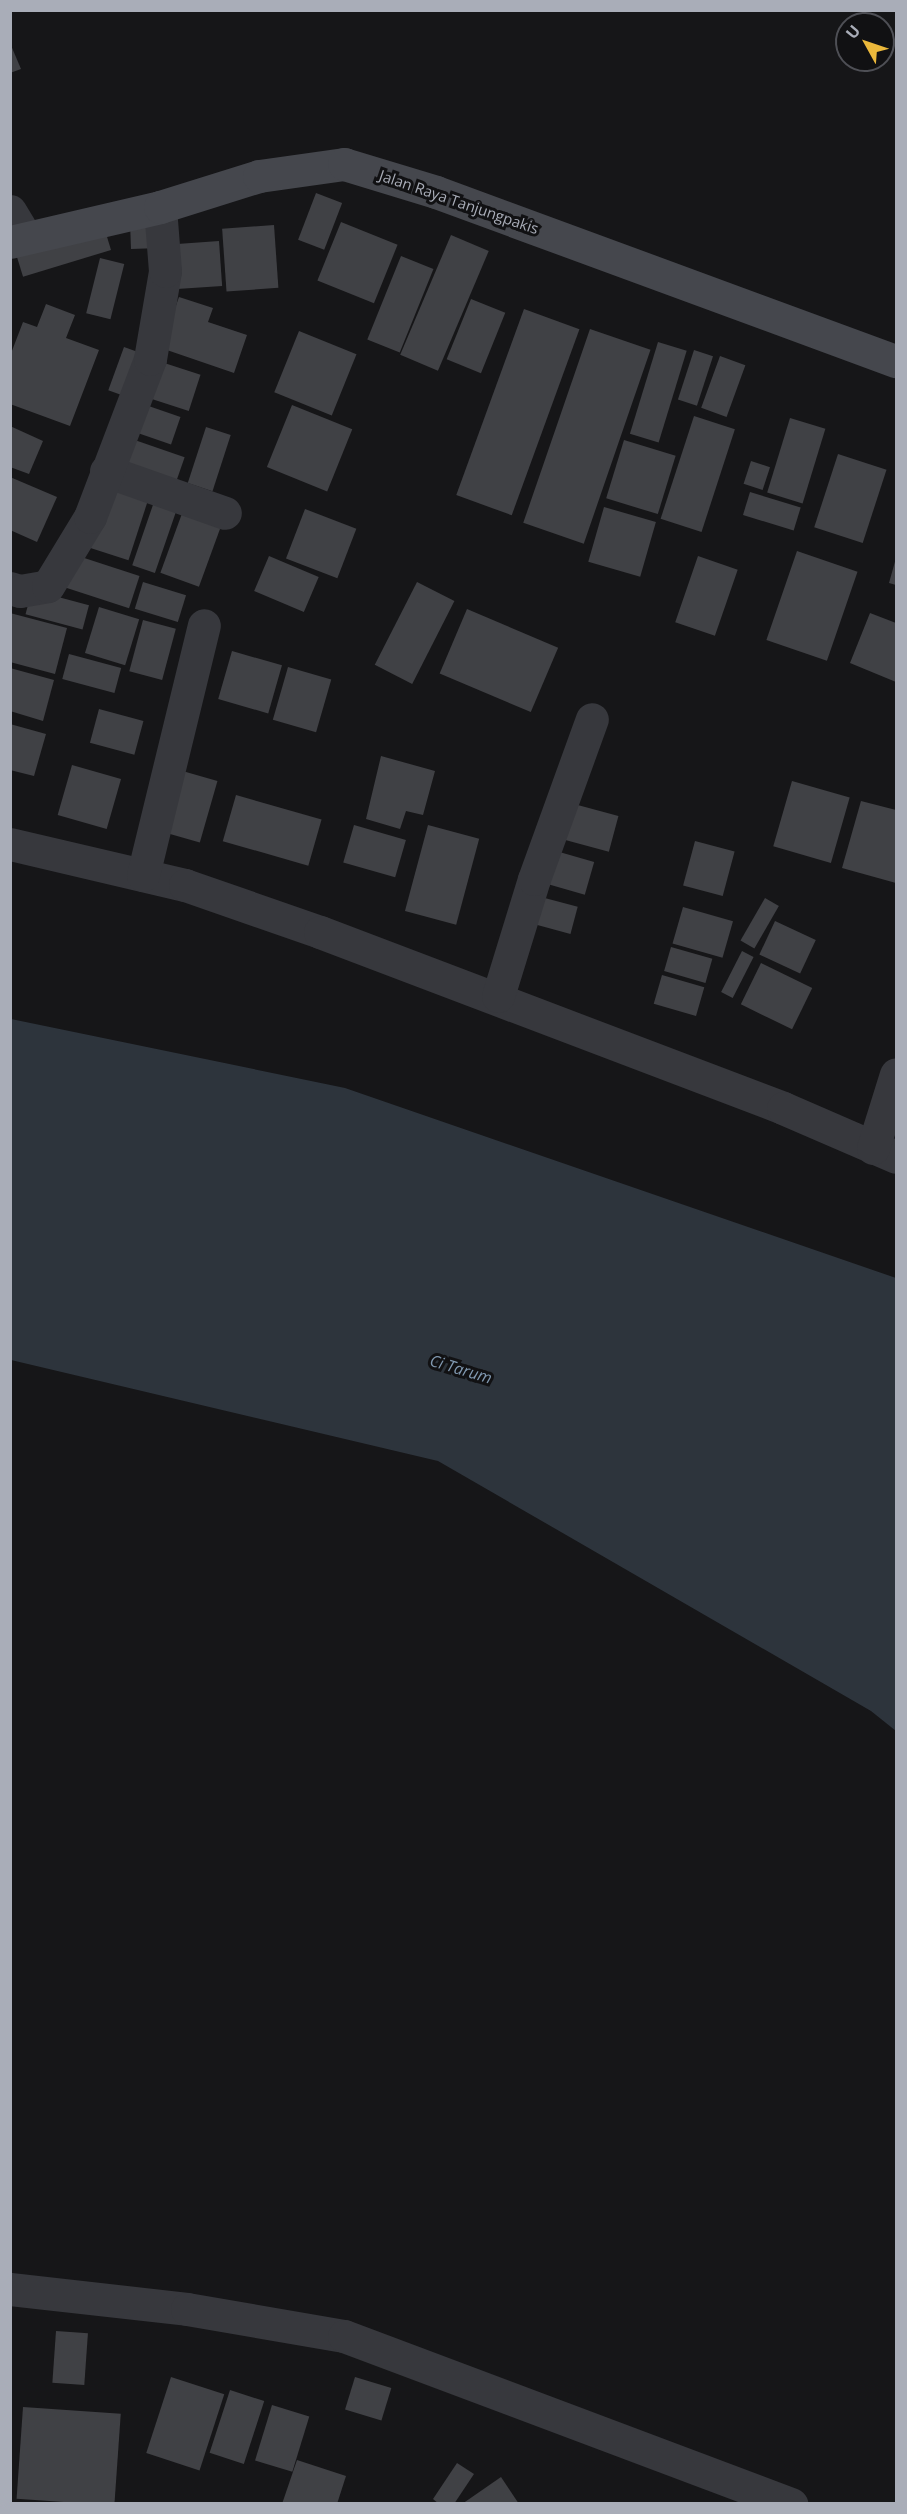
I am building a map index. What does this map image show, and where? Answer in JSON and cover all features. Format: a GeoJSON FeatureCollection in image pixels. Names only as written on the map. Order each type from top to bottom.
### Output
{"type":"FeatureCollection","features":[{"type":"Feature","properties":{"kind":"street","name":"Jalan Raya Tanjungpakis"},"geometry":{"type":"LineString","coordinates":[[14,225],[160,207],[259,176],[344,164],[436,192],[897,361]]}},
{"type":"Feature","properties":{"kind":"street"},"geometry":{"type":"LineString","coordinates":[[10,588],[20,591],[48,586],[90,517],[150,358],[165,271],[160,207]]}},
{"type":"Feature","properties":{"kind":"street"},"geometry":{"type":"LineString","coordinates":[[106,471],[225,513]]}},
{"type":"Feature","properties":{"kind":"street"},"geometry":{"type":"LineString","coordinates":[[143,875],[204,625]]}},
{"type":"Feature","properties":{"kind":"street"},"geometry":{"type":"LineString","coordinates":[[498,996],[534,879],[592,719]]}},
{"type":"Feature","properties":{"kind":"street"},"geometry":{"type":"LineString","coordinates":[[10,843],[143,875],[255,909],[498,996],[783,1108],[885,1152],[897,1074]]}},
{"type":"Feature","properties":{"kind":"street"},"geometry":{"type":"LineString","coordinates":[[10,2289],[187,2309],[344,2336],[792,2504]]}},
{"type":"Feature","properties":{"kind":"water","name":"Ci Tarum"},"geometry":{"type":"Polygon","coordinates":[[[11,1019],[345,1088],[896,1278],[896,1731],[871,1711],[438,1461],[11,1360],[11,1019]]]}},
{"type":"Feature","properties":{"kind":"building"},"geometry":{"type":"Polygon","coordinates":[[[10,43],[21,69],[10,73],[10,43]]]}},
{"type":"Feature","properties":{"kind":"building"},"geometry":{"type":"Polygon","coordinates":[[[316,193],[342,203],[324,250],[298,240],[316,193]]]}},
{"type":"Feature","properties":{"kind":"building"},"geometry":{"type":"Polygon","coordinates":[[[159,220],[160,248],[131,249],[130,221],[159,220]]]}},
{"type":"Feature","properties":{"kind":"building"},"geometry":{"type":"Polygon","coordinates":[[[341,222],[398,245],[374,303],[317,280],[341,222]]]}},
{"type":"Feature","properties":{"kind":"building"},"geometry":{"type":"Polygon","coordinates":[[[274,225],[278,288],[227,291],[222,229],[274,225]]]}},
{"type":"Feature","properties":{"kind":"building"},"geometry":{"type":"Polygon","coordinates":[[[104,227],[111,250],[23,277],[16,254],[104,227]]]}},
{"type":"Feature","properties":{"kind":"building"},"geometry":{"type":"Polygon","coordinates":[[[451,235],[489,251],[438,371],[400,355],[451,235]]]}},
{"type":"Feature","properties":{"kind":"building"},"geometry":{"type":"Polygon","coordinates":[[[219,241],[222,286],[173,289],[170,244],[219,241]]]}},
{"type":"Feature","properties":{"kind":"building"},"geometry":{"type":"Polygon","coordinates":[[[401,256],[433,269],[400,353],[367,339],[401,256]]]}},
{"type":"Feature","properties":{"kind":"building"},"geometry":{"type":"Polygon","coordinates":[[[100,258],[124,264],[110,319],[86,313],[100,258]]]}},
{"type":"Feature","properties":{"kind":"building"},"geometry":{"type":"Polygon","coordinates":[[[179,297],[213,308],[208,322],[247,335],[234,373],[161,348],[179,297]]]}},
{"type":"Feature","properties":{"kind":"building"},"geometry":{"type":"Polygon","coordinates":[[[471,299],[505,313],[481,373],[447,359],[471,299]]]}},
{"type":"Feature","properties":{"kind":"building"},"geometry":{"type":"Polygon","coordinates":[[[46,304],[75,315],[66,338],[99,350],[70,426],[10,404],[10,356],[23,322],[37,327],[46,304]]]}},
{"type":"Feature","properties":{"kind":"building"},"geometry":{"type":"Polygon","coordinates":[[[524,309],[579,329],[512,515],[456,495],[524,309]]]}},
{"type":"Feature","properties":{"kind":"building"},"geometry":{"type":"Polygon","coordinates":[[[590,329],[651,350],[584,544],[523,523],[590,329]]]}},
{"type":"Feature","properties":{"kind":"building"},"geometry":{"type":"Polygon","coordinates":[[[299,331],[356,354],[332,415],[274,392],[299,331]]]}},
{"type":"Feature","properties":{"kind":"building"},"geometry":{"type":"Polygon","coordinates":[[[658,342],[687,351],[659,443],[630,434],[658,342]]]}},
{"type":"Feature","properties":{"kind":"building"},"geometry":{"type":"Polygon","coordinates":[[[124,347],[143,354],[127,397],[108,390],[124,347]]]}},
{"type":"Feature","properties":{"kind":"building"},"geometry":{"type":"Polygon","coordinates":[[[694,350],[713,356],[697,406],[678,399],[694,350]]]}},
{"type":"Feature","properties":{"kind":"building"},"geometry":{"type":"Polygon","coordinates":[[[720,356],[745,365],[727,417],[701,408],[720,356]]]}},
{"type":"Feature","properties":{"kind":"building"},"geometry":{"type":"Polygon","coordinates":[[[152,359],[201,375],[189,411],[140,395],[152,359]]]}},
{"type":"Feature","properties":{"kind":"building"},"geometry":{"type":"Polygon","coordinates":[[[137,402],[180,417],[171,444],[128,429],[137,402]]]}},
{"type":"Feature","properties":{"kind":"building"},"geometry":{"type":"Polygon","coordinates":[[[292,405],[352,429],[327,491],[267,467],[292,405]]]}},
{"type":"Feature","properties":{"kind":"building"},"geometry":{"type":"Polygon","coordinates":[[[694,416],[735,429],[702,532],[661,519],[694,416]]]}},
{"type":"Feature","properties":{"kind":"building"},"geometry":{"type":"Polygon","coordinates":[[[790,418],[825,429],[803,503],[767,493],[790,418]]]}},
{"type":"Feature","properties":{"kind":"building"},"geometry":{"type":"Polygon","coordinates":[[[10,426],[43,441],[29,474],[10,467],[10,426]]]}},
{"type":"Feature","properties":{"kind":"building"},"geometry":{"type":"Polygon","coordinates":[[[206,427],[231,435],[212,491],[188,483],[206,427]]]}},
{"type":"Feature","properties":{"kind":"building"},"geometry":{"type":"Polygon","coordinates":[[[126,437],[185,457],[176,481],[118,461],[126,437]]]}},
{"type":"Feature","properties":{"kind":"building"},"geometry":{"type":"Polygon","coordinates":[[[624,440],[676,456],[658,514],[606,498],[624,440]]]}},
{"type":"Feature","properties":{"kind":"building"},"geometry":{"type":"Polygon","coordinates":[[[838,454],[887,470],[863,543],[814,527],[838,454]]]}},
{"type":"Feature","properties":{"kind":"building"},"geometry":{"type":"Polygon","coordinates":[[[751,461],[770,467],[763,490],[744,484],[751,461]]]}},
{"type":"Feature","properties":{"kind":"building"},"geometry":{"type":"Polygon","coordinates":[[[10,477],[57,497],[37,542],[10,530],[10,477]]]}},
{"type":"Feature","properties":{"kind":"building"},"geometry":{"type":"Polygon","coordinates":[[[107,484],[149,498],[128,560],[87,547],[107,484]]]}},
{"type":"Feature","properties":{"kind":"building"},"geometry":{"type":"Polygon","coordinates":[[[750,492],[801,507],[794,530],[743,515],[750,492]]]}},
{"type":"Feature","properties":{"kind":"building"},"geometry":{"type":"Polygon","coordinates":[[[155,499],[178,507],[155,573],[132,565],[155,499]]]}},
{"type":"Feature","properties":{"kind":"building"},"geometry":{"type":"Polygon","coordinates":[[[604,507],[656,522],[640,577],[588,562],[604,507]]]}},
{"type":"Feature","properties":{"kind":"building"},"geometry":{"type":"Polygon","coordinates":[[[184,508],[223,522],[199,587],[160,573],[184,508]]]}},
{"type":"Feature","properties":{"kind":"building"},"geometry":{"type":"Polygon","coordinates":[[[305,509],[356,529],[337,578],[286,558],[305,509]]]}},
{"type":"Feature","properties":{"kind":"building"},"geometry":{"type":"Polygon","coordinates":[[[797,551],[858,572],[827,661],[766,640],[797,551]]]}},
{"type":"Feature","properties":{"kind":"building"},"geometry":{"type":"Polygon","coordinates":[[[72,554],[140,576],[129,608],[61,586],[72,554]]]}},
{"type":"Feature","properties":{"kind":"building"},"geometry":{"type":"Polygon","coordinates":[[[269,556],[319,577],[304,612],[254,591],[269,556]]]}},
{"type":"Feature","properties":{"kind":"building"},"geometry":{"type":"Polygon","coordinates":[[[698,556],[738,570],[715,636],[675,622],[698,556]]]}},
{"type":"Feature","properties":{"kind":"building"},"geometry":{"type":"Polygon","coordinates":[[[896,558],[896,585],[889,583],[896,558]]]}},
{"type":"Feature","properties":{"kind":"building"},"geometry":{"type":"Polygon","coordinates":[[[143,582],[186,595],[178,622],[135,609],[143,582]]]}},
{"type":"Feature","properties":{"kind":"building"},"geometry":{"type":"Polygon","coordinates":[[[417,582],[454,601],[412,684],[375,665],[417,582]]]}},
{"type":"Feature","properties":{"kind":"building"},"geometry":{"type":"Polygon","coordinates":[[[32,590],[89,605],[83,629],[26,614],[32,590]]]}},
{"type":"Feature","properties":{"kind":"building"},"geometry":{"type":"Polygon","coordinates":[[[99,607],[139,619],[125,665],[85,653],[99,607]]]}},
{"type":"Feature","properties":{"kind":"building"},"geometry":{"type":"Polygon","coordinates":[[[467,609],[558,648],[531,712],[440,673],[467,609]]]}},
{"type":"Feature","properties":{"kind":"building"},"geometry":{"type":"Polygon","coordinates":[[[10,613],[67,628],[55,674],[10,662],[10,613]]]}},
{"type":"Feature","properties":{"kind":"building"},"geometry":{"type":"Polygon","coordinates":[[[870,613],[896,623],[896,682],[850,663],[870,613]]]}},
{"type":"Feature","properties":{"kind":"building"},"geometry":{"type":"Polygon","coordinates":[[[143,620],[176,629],[162,680],[129,671],[143,620]]]}},
{"type":"Feature","properties":{"kind":"building"},"geometry":{"type":"Polygon","coordinates":[[[232,651],[282,665],[268,713],[218,699],[232,651]]]}},
{"type":"Feature","properties":{"kind":"building"},"geometry":{"type":"Polygon","coordinates":[[[69,654],[121,668],[114,693],[62,679],[69,654]]]}},
{"type":"Feature","properties":{"kind":"building"},"geometry":{"type":"Polygon","coordinates":[[[288,667],[331,679],[316,732],[273,720],[288,667]]]}},
{"type":"Feature","properties":{"kind":"building"},"geometry":{"type":"Polygon","coordinates":[[[10,668],[54,680],[43,721],[10,711],[10,668]]]}},
{"type":"Feature","properties":{"kind":"building"},"geometry":{"type":"Polygon","coordinates":[[[99,709],[143,721],[134,755],[90,743],[99,709]]]}},
{"type":"Feature","properties":{"kind":"building"},"geometry":{"type":"Polygon","coordinates":[[[10,724],[46,734],[34,776],[10,770],[10,724]]]}},
{"type":"Feature","properties":{"kind":"building"},"geometry":{"type":"Polygon","coordinates":[[[381,756],[435,771],[423,815],[406,811],[400,829],[366,819],[381,756]]]}},
{"type":"Feature","properties":{"kind":"building"},"geometry":{"type":"Polygon","coordinates":[[[72,765],[121,779],[107,829],[58,815],[72,765]]]}},
{"type":"Feature","properties":{"kind":"building"},"geometry":{"type":"Polygon","coordinates":[[[179,770],[217,781],[200,843],[161,832],[179,770]]]}},
{"type":"Feature","properties":{"kind":"building"},"geometry":{"type":"Polygon","coordinates":[[[792,781],[850,798],[831,863],[773,846],[792,781]]]}},
{"type":"Feature","properties":{"kind":"building"},"geometry":{"type":"Polygon","coordinates":[[[236,795],[322,820],[308,866],[223,841],[236,795]]]}},
{"type":"Feature","properties":{"kind":"building"},"geometry":{"type":"Polygon","coordinates":[[[861,801],[896,810],[896,883],[842,868],[861,801]]]}},
{"type":"Feature","properties":{"kind":"building"},"geometry":{"type":"Polygon","coordinates":[[[574,804],[618,816],[609,852],[564,840],[574,804]]]}},
{"type":"Feature","properties":{"kind":"building"},"geometry":{"type":"Polygon","coordinates":[[[354,825],[406,840],[395,877],[343,862],[354,825]]]}},
{"type":"Feature","properties":{"kind":"building"},"geometry":{"type":"Polygon","coordinates":[[[428,825],[479,839],[456,925],[405,911],[428,825]]]}},
{"type":"Feature","properties":{"kind":"building"},"geometry":{"type":"Polygon","coordinates":[[[695,841],[735,852],[723,896],[683,885],[695,841]]]}},
{"type":"Feature","properties":{"kind":"building"},"geometry":{"type":"Polygon","coordinates":[[[549,849],[594,862],[585,895],[540,882],[549,849]]]}},
{"type":"Feature","properties":{"kind":"building"},"geometry":{"type":"Polygon","coordinates":[[[541,897],[578,907],[570,934],[534,924],[541,897]]]}},
{"type":"Feature","properties":{"kind":"building"},"geometry":{"type":"Polygon","coordinates":[[[765,898],[779,906],[754,948],[740,940],[765,898]]]}},
{"type":"Feature","properties":{"kind":"building"},"geometry":{"type":"Polygon","coordinates":[[[683,907],[733,921],[723,958],[673,944],[683,907]]]}},
{"type":"Feature","properties":{"kind":"building"},"geometry":{"type":"Polygon","coordinates":[[[775,921],[816,940],[800,974],[759,955],[775,921]]]}},
{"type":"Feature","properties":{"kind":"building"},"geometry":{"type":"Polygon","coordinates":[[[671,947],[712,959],[705,983],[664,971],[671,947]]]}},
{"type":"Feature","properties":{"kind":"building"},"geometry":{"type":"Polygon","coordinates":[[[742,951],[754,957],[733,998],[721,992],[742,951]]]}},
{"type":"Feature","properties":{"kind":"building"},"geometry":{"type":"Polygon","coordinates":[[[761,963],[812,988],[792,1029],[741,1004],[761,963]]]}},
{"type":"Feature","properties":{"kind":"building"},"geometry":{"type":"Polygon","coordinates":[[[662,975],[704,987],[696,1016],[654,1004],[662,975]]]}},
{"type":"Feature","properties":{"kind":"building"},"geometry":{"type":"Polygon","coordinates":[[[56,2331],[88,2333],[84,2385],[52,2383],[56,2331]]]}},
{"type":"Feature","properties":{"kind":"building"},"geometry":{"type":"Polygon","coordinates":[[[171,2377],[224,2394],[200,2470],[146,2453],[171,2377]]]}},
{"type":"Feature","properties":{"kind":"building"},"geometry":{"type":"Polygon","coordinates":[[[355,2377],[391,2388],[381,2421],[345,2410],[355,2377]]]}},
{"type":"Feature","properties":{"kind":"building"},"geometry":{"type":"Polygon","coordinates":[[[230,2390],[264,2401],[244,2464],[210,2453],[230,2390]]]}},
{"type":"Feature","properties":{"kind":"building"},"geometry":{"type":"Polygon","coordinates":[[[272,2405],[309,2416],[292,2472],[255,2460],[272,2405]]]}},
{"type":"Feature","properties":{"kind":"building"},"geometry":{"type":"Polygon","coordinates":[[[23,2407],[121,2414],[114,2504],[17,2499],[23,2407]]]}},
{"type":"Feature","properties":{"kind":"building"},"geometry":{"type":"Polygon","coordinates":[[[297,2460],[346,2476],[337,2504],[282,2504],[297,2460]]]}},
{"type":"Feature","properties":{"kind":"building"},"geometry":{"type":"Polygon","coordinates":[[[457,2463],[474,2474],[454,2504],[439,2504],[433,2499],[457,2463]]]}},
{"type":"Feature","properties":{"kind":"building"},"geometry":{"type":"Polygon","coordinates":[[[501,2477],[519,2504],[462,2504],[501,2477]]]}}]}
